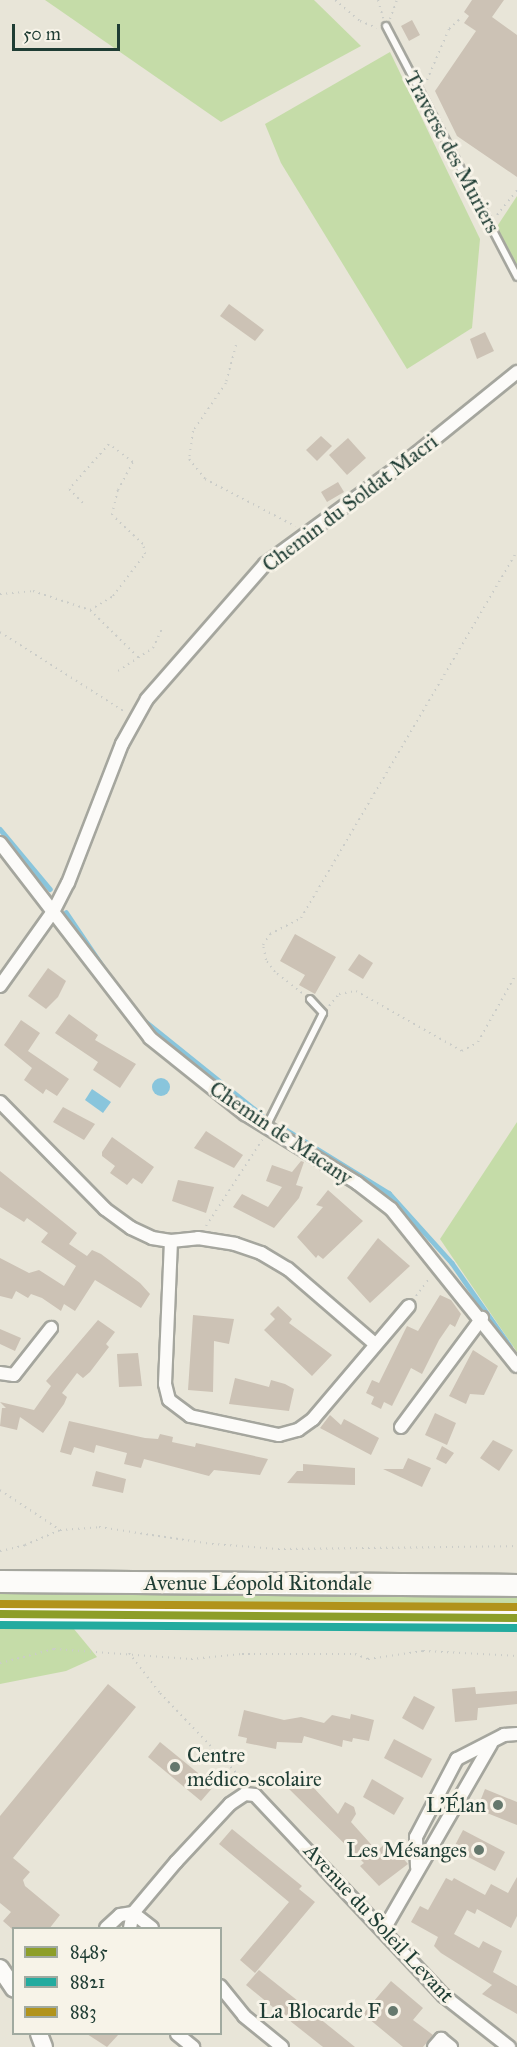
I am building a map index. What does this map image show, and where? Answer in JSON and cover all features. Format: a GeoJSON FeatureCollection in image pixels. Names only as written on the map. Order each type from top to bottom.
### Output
{"type":"FeatureCollection","features":[{"type":"Feature","properties":{"kind":"highway","name":"Avenue Léopold Ritondale"},"geometry":{"type":"LineString","coordinates":[[0,1581],[517,1585]]}},
{"type":"Feature","properties":{"kind":"highway","name":"Avenue Léopold Ritondale"},"geometry":{"type":"LineString","coordinates":[[0,1614],[517,1618]]}},
{"type":"Feature","properties":{"kind":"street","name":"Chemin du Soldat Macri"},"geometry":{"type":"LineString","coordinates":[[0,986],[54,910],[135,719],[241,588],[305,531],[417,453],[517,372]]}},
{"type":"Feature","properties":{"kind":"street","name":"Chemin de Macany"},"geometry":{"type":"LineString","coordinates":[[0,843],[54,910],[150,1038],[268,1128],[391,1209],[482,1318],[517,1366]]}},
{"type":"Feature","properties":{"kind":"street"},"geometry":{"type":"LineString","coordinates":[[0,1102],[105,1209],[131,1228],[171,1241],[198,1238],[235,1244],[261,1253],[288,1269],[375,1344]]}},
{"type":"Feature","properties":{"kind":"street"},"geometry":{"type":"LineString","coordinates":[[171,1241],[165,1384],[169,1400],[190,1416],[279,1435],[298,1430],[313,1419],[409,1306]]}},
{"type":"Feature","properties":{"kind":"street"},"geometry":{"type":"LineString","coordinates":[[401,1426],[482,1318]]}},
{"type":"Feature","properties":{"kind":"street"},"geometry":{"type":"LineString","coordinates":[[0,1373],[14,1375],[51,1328]]}},
{"type":"Feature","properties":{"kind":"street"},"geometry":{"type":"LineString","coordinates":[[416,1872],[416,1837],[457,1759],[466,1752],[491,1744],[504,1735],[517,1734]]}},
{"type":"Feature","properties":{"kind":"street"},"geometry":{"type":"LineString","coordinates":[[383,1931],[491,1744]]}},
{"type":"Feature","properties":{"kind":"street","name":"Avenue du Soleil Levant"},"geometry":{"type":"LineString","coordinates":[[133,1913],[230,1804],[244,1794],[255,1795],[444,1996],[509,2047]]}},
{"type":"Feature","properties":{"kind":"street"},"geometry":{"type":"LineString","coordinates":[[130,1927],[133,1913]]}},
{"type":"Feature","properties":{"kind":"street"},"geometry":{"type":"LineString","coordinates":[[108,1927],[120,1915],[133,1913],[150,1927]]}},
{"type":"Feature","properties":{"kind":"street"},"geometry":{"type":"LineString","coordinates":[[0,1968],[12,1986]]}},
{"type":"Feature","properties":{"kind":"street"},"geometry":{"type":"LineString","coordinates":[[222,1988],[244,2016],[282,2047]]}},
{"type":"Feature","properties":{"kind":"street"},"geometry":{"type":"LineString","coordinates":[[178,2035],[193,2047]]}},
{"type":"Feature","properties":{"kind":"street"},"geometry":{"type":"LineString","coordinates":[[434,2047],[441,2039],[451,2047]]}},
{"type":"Feature","properties":{"kind":"lane","name":"Traverse des Muriers"},"geometry":{"type":"LineString","coordinates":[[386,27],[517,277]]}},
{"type":"Feature","properties":{"kind":"lane"},"geometry":{"type":"LineString","coordinates":[[268,1128],[323,1013],[310,999]]}},
{"type":"Feature","properties":{"kind":"path"},"geometry":{"type":"LineString","coordinates":[[335,0],[360,21],[377,28],[386,27]]}},
{"type":"Feature","properties":{"kind":"path"},"geometry":{"type":"LineString","coordinates":[[378,0],[386,27]]}},
{"type":"Feature","properties":{"kind":"path"},"geometry":{"type":"LineString","coordinates":[[386,27],[397,0]]}},
{"type":"Feature","properties":{"kind":"path"},"geometry":{"type":"LineString","coordinates":[[421,94],[449,29],[462,17]]}},
{"type":"Feature","properties":{"kind":"path"},"geometry":{"type":"LineString","coordinates":[[490,225],[517,190]]}},
{"type":"Feature","properties":{"kind":"path"},"geometry":{"type":"LineString","coordinates":[[236,345],[226,383],[193,431],[189,459],[205,479],[305,531]]}},
{"type":"Feature","properties":{"kind":"path"},"geometry":{"type":"LineString","coordinates":[[85,505],[69,489],[106,444],[131,458],[133,464],[118,490],[112,515],[143,544],[145,554],[113,596],[90,610]]}},
{"type":"Feature","properties":{"kind":"path"},"geometry":{"type":"LineString","coordinates":[[310,999],[275,972],[262,945],[270,934],[301,918],[517,552]]}},
{"type":"Feature","properties":{"kind":"path"},"geometry":{"type":"LineString","coordinates":[[0,594],[33,591],[90,610],[140,658]]}},
{"type":"Feature","properties":{"kind":"path"},"geometry":{"type":"LineString","coordinates":[[118,671],[153,648],[163,627]]}},
{"type":"Feature","properties":{"kind":"path"},"geometry":{"type":"LineString","coordinates":[[0,632],[135,719]]}},
{"type":"Feature","properties":{"kind":"path"},"geometry":{"type":"LineString","coordinates":[[323,1013],[339,994],[356,991],[462,1051],[478,1042],[515,976]]}},
{"type":"Feature","properties":{"kind":"path"},"geometry":{"type":"LineString","coordinates":[[198,1238],[268,1128]]}},
{"type":"Feature","properties":{"kind":"path"},"geometry":{"type":"LineString","coordinates":[[409,1306],[431,1275],[434,1261]]}},
{"type":"Feature","properties":{"kind":"path"},"geometry":{"type":"LineString","coordinates":[[0,1490],[60,1530]]}},
{"type":"Feature","properties":{"kind":"path"},"geometry":{"type":"LineString","coordinates":[[0,1551],[26,1545],[60,1530],[131,1529],[212,1544],[278,1549],[517,1546]]}},
{"type":"Feature","properties":{"kind":"path"},"geometry":{"type":"LineString","coordinates":[[0,1663],[54,1649],[191,1659],[242,1654],[355,1654],[368,1659],[423,1651],[517,1656]]}},
{"type":"Feature","properties":{"kind":"path"},"geometry":{"type":"LineString","coordinates":[[129,1653],[160,1693],[241,1777]]}},
{"type":"Feature","properties":{"kind":"green space"},"geometry":{"type":"Polygon","coordinates":[[[45,0],[314,0],[361,46],[221,122],[45,0]]]}},
{"type":"Feature","properties":{"kind":"green space"},"geometry":{"type":"Polygon","coordinates":[[[390,52],[480,239],[472,328],[407,369],[281,163],[265,124],[390,52]]]}},
{"type":"Feature","properties":{"kind":"green space"},"geometry":{"type":"Polygon","coordinates":[[[517,196],[517,268],[496,228],[517,196]]]}},
{"type":"Feature","properties":{"kind":"green space"},"geometry":{"type":"Polygon","coordinates":[[[517,1122],[517,1352],[440,1239],[517,1122]]]}},
{"type":"Feature","properties":{"kind":"green space"},"geometry":{"type":"Polygon","coordinates":[[[0,1588],[517,1593],[517,1611],[0,1607],[0,1588]]]}},
{"type":"Feature","properties":{"kind":"green space"},"geometry":{"type":"Polygon","coordinates":[[[0,1627],[74,1629],[97,1657],[66,1671],[0,1684],[0,1627]]]}},
{"type":"Feature","properties":{"kind":"water"},"geometry":{"type":"Polygon","coordinates":[[[157,1078],[165,1078],[170,1083],[168,1094],[157,1096],[152,1091],[152,1083],[157,1078]]]}},
{"type":"Feature","properties":{"kind":"water"},"geometry":{"type":"Polygon","coordinates":[[[92,1089],[111,1102],[103,1113],[85,1100],[92,1089]]]}},
{"type":"Feature","properties":{"kind":"building"},"geometry":{"type":"Polygon","coordinates":[[[472,0],[504,0],[492,17],[517,35],[517,177],[457,136],[435,91],[476,31],[464,23],[469,16],[464,12],[472,0]]]}},
{"type":"Feature","properties":{"kind":"building"},"geometry":{"type":"Polygon","coordinates":[[[412,20],[420,35],[409,41],[401,26],[412,20]]]}},
{"type":"Feature","properties":{"kind":"building"},"geometry":{"type":"Polygon","coordinates":[[[229,304],[264,330],[255,341],[220,316],[229,304]]]}},
{"type":"Feature","properties":{"kind":"building"},"geometry":{"type":"Polygon","coordinates":[[[485,332],[494,351],[477,359],[470,339],[485,332]]]}},
{"type":"Feature","properties":{"kind":"building"},"geometry":{"type":"Polygon","coordinates":[[[321,436],[332,446],[317,461],[306,450],[321,436]]]}},
{"type":"Feature","properties":{"kind":"building"},"geometry":{"type":"Polygon","coordinates":[[[348,438],[366,458],[347,475],[329,455],[348,438]]]}},
{"type":"Feature","properties":{"kind":"building"},"geometry":{"type":"Polygon","coordinates":[[[338,482],[344,492],[327,502],[321,492],[338,482]]]}},
{"type":"Feature","properties":{"kind":"building"},"geometry":{"type":"Polygon","coordinates":[[[295,934],[336,957],[315,994],[299,985],[305,975],[280,961],[295,934]]]}},
{"type":"Feature","properties":{"kind":"building"},"geometry":{"type":"Polygon","coordinates":[[[359,954],[373,963],[363,979],[348,970],[359,954]]]}},
{"type":"Feature","properties":{"kind":"building"},"geometry":{"type":"Polygon","coordinates":[[[48,968],[66,981],[58,997],[46,1009],[28,996],[48,968]]]}},
{"type":"Feature","properties":{"kind":"building"},"geometry":{"type":"Polygon","coordinates":[[[69,1014],[98,1035],[95,1040],[136,1064],[120,1088],[93,1070],[98,1062],[55,1033],[69,1014]]]}},
{"type":"Feature","properties":{"kind":"building"},"geometry":{"type":"Polygon","coordinates":[[[21,1020],[40,1033],[28,1051],[69,1079],[57,1096],[46,1089],[43,1094],[24,1080],[32,1068],[4,1045],[21,1020]]]}},
{"type":"Feature","properties":{"kind":"building"},"geometry":{"type":"Polygon","coordinates":[[[63,1107],[95,1124],[84,1140],[53,1122],[63,1107]]]}},
{"type":"Feature","properties":{"kind":"building"},"geometry":{"type":"Polygon","coordinates":[[[206,1131],[243,1155],[234,1168],[194,1148],[206,1131]]]}},
{"type":"Feature","properties":{"kind":"building"},"geometry":{"type":"Polygon","coordinates":[[[112,1137],[154,1167],[142,1184],[133,1178],[127,1185],[110,1173],[115,1166],[102,1156],[102,1152],[112,1137]]]}},
{"type":"Feature","properties":{"kind":"building"},"geometry":{"type":"Polygon","coordinates":[[[301,1161],[304,1162],[296,1185],[303,1187],[299,1198],[274,1228],[233,1207],[242,1194],[268,1207],[282,1187],[266,1181],[272,1165],[292,1172],[301,1161]]]}},
{"type":"Feature","properties":{"kind":"building"},"geometry":{"type":"Polygon","coordinates":[[[0,1171],[77,1233],[69,1244],[87,1256],[92,1250],[101,1254],[140,1283],[150,1294],[141,1308],[95,1280],[75,1311],[64,1304],[61,1311],[42,1298],[31,1294],[28,1298],[16,1291],[12,1299],[0,1296],[0,1258],[29,1273],[39,1270],[64,1286],[76,1266],[41,1242],[48,1233],[27,1218],[24,1222],[0,1207],[0,1171]]]}},
{"type":"Feature","properties":{"kind":"building"},"geometry":{"type":"Polygon","coordinates":[[[178,1180],[214,1187],[206,1213],[172,1201],[178,1180]]]}},
{"type":"Feature","properties":{"kind":"building"},"geometry":{"type":"Polygon","coordinates":[[[328,1190],[363,1221],[323,1259],[318,1255],[316,1258],[297,1237],[323,1207],[316,1205],[328,1190]]]}},
{"type":"Feature","properties":{"kind":"building"},"geometry":{"type":"Polygon","coordinates":[[[378,1238],[410,1266],[370,1303],[347,1278],[378,1238]]]}},
{"type":"Feature","properties":{"kind":"building"},"geometry":{"type":"Polygon","coordinates":[[[440,1295],[451,1300],[461,1314],[455,1327],[450,1324],[422,1374],[411,1368],[392,1406],[384,1402],[381,1409],[371,1404],[374,1397],[366,1393],[372,1380],[379,1383],[407,1326],[418,1331],[440,1295]]]}},
{"type":"Feature","properties":{"kind":"building"},"geometry":{"type":"Polygon","coordinates":[[[278,1306],[292,1319],[289,1323],[332,1355],[312,1376],[264,1330],[275,1319],[270,1314],[278,1306]]]}},
{"type":"Feature","properties":{"kind":"building"},"geometry":{"type":"Polygon","coordinates":[[[193,1315],[234,1319],[229,1344],[214,1341],[213,1392],[188,1390],[193,1315]]]}},
{"type":"Feature","properties":{"kind":"building"},"geometry":{"type":"Polygon","coordinates":[[[98,1320],[115,1332],[106,1344],[109,1347],[83,1378],[77,1373],[62,1393],[67,1397],[64,1404],[43,1433],[20,1417],[17,1430],[0,1426],[2,1408],[6,1408],[0,1402],[34,1410],[51,1386],[46,1381],[98,1320]]]}},
{"type":"Feature","properties":{"kind":"building"},"geometry":{"type":"Polygon","coordinates":[[[0,1329],[21,1338],[15,1351],[0,1344],[0,1329]]]}},
{"type":"Feature","properties":{"kind":"building"},"geometry":{"type":"Polygon","coordinates":[[[473,1350],[498,1366],[484,1395],[470,1394],[466,1404],[449,1396],[473,1350]]]}},
{"type":"Feature","properties":{"kind":"building"},"geometry":{"type":"Polygon","coordinates":[[[138,1353],[142,1386],[119,1387],[117,1354],[138,1353]]]}},
{"type":"Feature","properties":{"kind":"building"},"geometry":{"type":"Polygon","coordinates":[[[235,1378],[269,1387],[271,1380],[294,1389],[289,1411],[229,1404],[235,1378]]]}},
{"type":"Feature","properties":{"kind":"building"},"geometry":{"type":"Polygon","coordinates":[[[435,1413],[456,1423],[447,1445],[425,1435],[435,1413]]]}},
{"type":"Feature","properties":{"kind":"building"},"geometry":{"type":"Polygon","coordinates":[[[330,1415],[341,1425],[344,1419],[379,1438],[371,1455],[320,1428],[330,1415]]]}},
{"type":"Feature","properties":{"kind":"building"},"geometry":{"type":"Polygon","coordinates":[[[69,1421],[145,1438],[158,1439],[160,1434],[173,1437],[172,1442],[195,1447],[196,1443],[268,1459],[260,1475],[214,1470],[209,1476],[144,1459],[141,1468],[124,1464],[127,1453],[96,1445],[94,1453],[74,1447],[71,1455],[60,1452],[69,1421]]]}},
{"type":"Feature","properties":{"kind":"building"},"geometry":{"type":"Polygon","coordinates":[[[493,1440],[513,1450],[499,1471],[480,1458],[493,1440]]]}},
{"type":"Feature","properties":{"kind":"building"},"geometry":{"type":"Polygon","coordinates":[[[442,1446],[454,1453],[446,1464],[436,1459],[442,1446]]]}},
{"type":"Feature","properties":{"kind":"building"},"geometry":{"type":"Polygon","coordinates":[[[408,1458],[431,1468],[422,1487],[383,1469],[403,1469],[408,1458]]]}},
{"type":"Feature","properties":{"kind":"building"},"geometry":{"type":"Polygon","coordinates":[[[303,1464],[355,1468],[355,1485],[287,1483],[297,1471],[303,1471],[303,1464]]]}},
{"type":"Feature","properties":{"kind":"building"},"geometry":{"type":"Polygon","coordinates":[[[96,1471],[126,1479],[123,1493],[92,1486],[96,1471]]]}},
{"type":"Feature","properties":{"kind":"building"},"geometry":{"type":"Polygon","coordinates":[[[108,1684],[136,1707],[13,1858],[30,1872],[23,1880],[25,1886],[60,1915],[51,1927],[12,1927],[12,1929],[3,1921],[11,1912],[0,1903],[0,1816],[108,1684]]]}},
{"type":"Feature","properties":{"kind":"building"},"geometry":{"type":"Polygon","coordinates":[[[475,1687],[476,1694],[517,1691],[517,1704],[478,1708],[477,1720],[455,1722],[452,1689],[475,1687]]]}},
{"type":"Feature","properties":{"kind":"building"},"geometry":{"type":"Polygon","coordinates":[[[414,1696],[435,1707],[423,1730],[402,1718],[414,1696]]]}},
{"type":"Feature","properties":{"kind":"building"},"geometry":{"type":"Polygon","coordinates":[[[244,1710],[284,1720],[301,1717],[324,1723],[332,1715],[350,1719],[351,1714],[374,1720],[369,1741],[353,1738],[352,1742],[343,1740],[342,1747],[304,1736],[302,1743],[277,1742],[276,1749],[246,1743],[247,1738],[238,1736],[244,1710]]]}},
{"type":"Feature","properties":{"kind":"building"},"geometry":{"type":"Polygon","coordinates":[[[394,1739],[432,1759],[422,1778],[384,1758],[394,1739]]]}},
{"type":"Feature","properties":{"kind":"building"},"geometry":{"type":"Polygon","coordinates":[[[160,1742],[214,1786],[201,1801],[148,1757],[160,1742]]]}},
{"type":"Feature","properties":{"kind":"building"},"geometry":{"type":"Polygon","coordinates":[[[300,1773],[338,1814],[345,1802],[354,1807],[356,1814],[351,1822],[377,1851],[388,1841],[408,1864],[379,1886],[360,1866],[364,1863],[286,1786],[300,1773]]]}},
{"type":"Feature","properties":{"kind":"building"},"geometry":{"type":"Polygon","coordinates":[[[372,1779],[404,1798],[394,1815],[363,1797],[372,1779]]]}},
{"type":"Feature","properties":{"kind":"building","name":"L'Élan"},"geometry":{"type":"Polygon","coordinates":[[[485,1789],[517,1802],[517,1825],[477,1809],[485,1789]]]}},
{"type":"Feature","properties":{"kind":"building"},"geometry":{"type":"Polygon","coordinates":[[[232,1829],[302,1886],[299,1889],[315,1902],[255,1973],[240,1960],[289,1902],[219,1844],[232,1829]]]}},
{"type":"Feature","properties":{"kind":"building","name":"Les Mésanges"},"geometry":{"type":"Polygon","coordinates":[[[463,1830],[505,1852],[495,1871],[453,1849],[463,1830]]]}},
{"type":"Feature","properties":{"kind":"building"},"geometry":{"type":"Polygon","coordinates":[[[517,1877],[517,1916],[511,1928],[477,1909],[475,1914],[467,1910],[454,1934],[479,1948],[483,1941],[502,1951],[493,1972],[517,1986],[517,2014],[482,1994],[492,1985],[441,1953],[434,1946],[438,1937],[411,1922],[420,1906],[428,1910],[446,1878],[452,1881],[454,1878],[485,1895],[491,1884],[508,1893],[517,1877]]]}},
{"type":"Feature","properties":{"kind":"building"},"geometry":{"type":"Polygon","coordinates":[[[259,1970],[355,2047],[323,2047],[280,2013],[246,1985],[259,1970]]]}},
{"type":"Feature","properties":{"kind":"building","name":"La Blocarde F"},"geometry":{"type":"Polygon","coordinates":[[[391,1981],[423,2008],[413,2020],[433,2035],[423,2047],[403,2047],[363,2014],[391,1981]]]}},
{"type":"Feature","properties":{"kind":"building"},"geometry":{"type":"Polygon","coordinates":[[[89,2035],[118,2035],[107,2047],[89,2035]]]}},
{"type":"Feature","properties":{"kind":"waterway"},"geometry":{"type":"LineString","coordinates":[[0,829],[50,889]]}},
{"type":"Feature","properties":{"kind":"waterway"},"geometry":{"type":"LineString","coordinates":[[66,912],[110,977]]}},
{"type":"Feature","properties":{"kind":"waterway"},"geometry":{"type":"LineString","coordinates":[[140,1017],[262,1115]]}},
{"type":"Feature","properties":{"kind":"waterway"},"geometry":{"type":"LineString","coordinates":[[280,1126],[389,1193],[452,1263],[510,1346]]}},
{"type":"Feature","properties":{"kind":"transit line","name":"883"},"geometry":{"type":"LineString","coordinates":[[0,1604],[517,1607]]}},
{"type":"Feature","properties":{"kind":"transit line","name":"8485"},"geometry":{"type":"LineString","coordinates":[[0,1614],[517,1618]]}},
{"type":"Feature","properties":{"kind":"transit line","name":"8821"},"geometry":{"type":"LineString","coordinates":[[0,1625],[517,1628]]}},
{"type":"Feature","properties":{"kind":"place","name":"Centre médico-scolaire"},"geometry":{"type":"Point","coordinates":[175,1767]}},
{"type":"Feature","properties":{"kind":"place","name":"L'Élan"},"geometry":{"type":"Point","coordinates":[498,1805]}},
{"type":"Feature","properties":{"kind":"place","name":"Les Mésanges"},"geometry":{"type":"Point","coordinates":[479,1850]}},
{"type":"Feature","properties":{"kind":"place","name":"La Blocarde F"},"geometry":{"type":"Point","coordinates":[393,2011]}}]}
